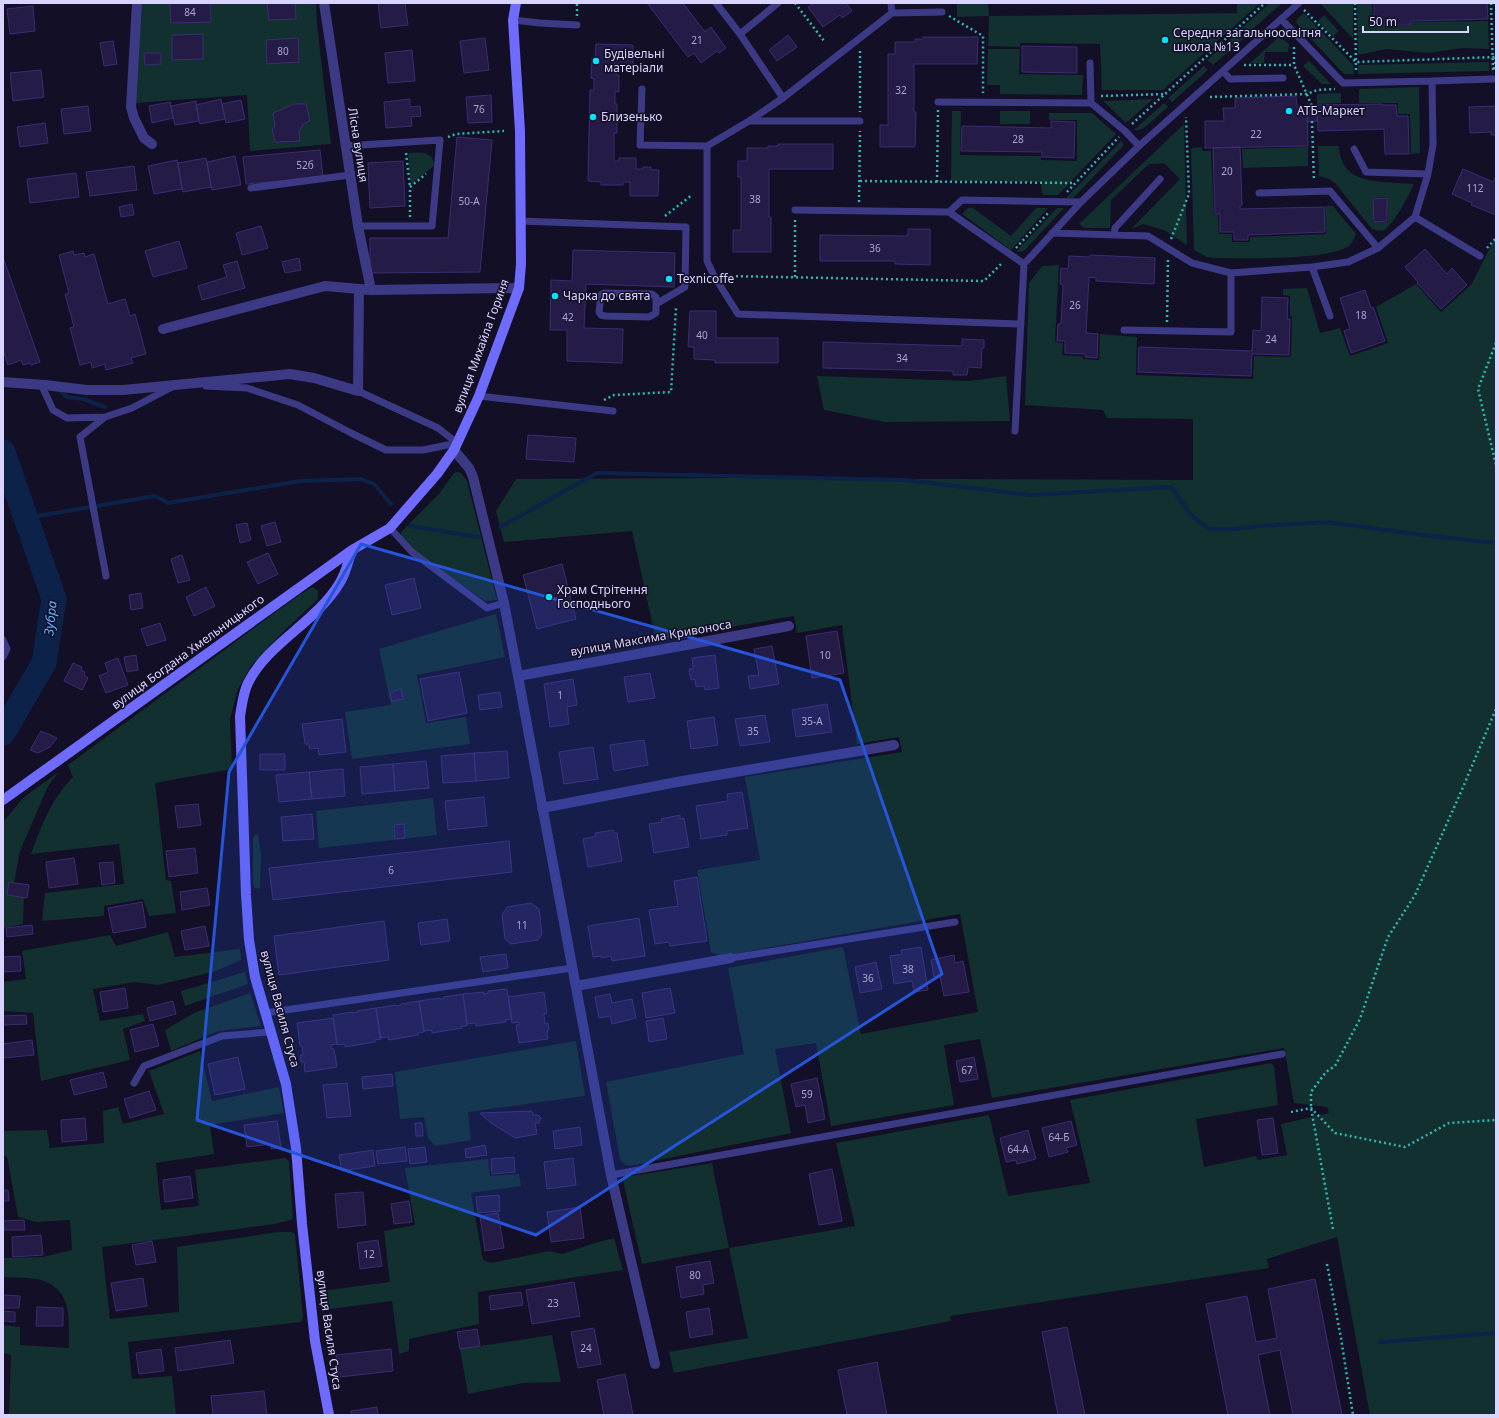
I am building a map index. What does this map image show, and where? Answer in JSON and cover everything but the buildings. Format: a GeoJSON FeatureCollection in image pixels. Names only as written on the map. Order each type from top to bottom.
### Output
{"type":"FeatureCollection","features":[{"type":"Feature","properties":{"kind":"main road","name":"вулиця Михайла Гориня"},"geometry":{"type":"LineString","coordinates":[[390,528],[437,474],[455,446],[479,396],[519,288],[521,264],[520,131],[513,20],[516,3]]}},
{"type":"Feature","properties":{"kind":"main road","name":"вулиця Богдана Хмельницького"},"geometry":{"type":"LineString","coordinates":[[3,800],[352,550],[390,528]]}},
{"type":"Feature","properties":{"kind":"main road","name":"вулиця Василя Стуса"},"geometry":{"type":"LineString","coordinates":[[329,1415],[315,1341],[302,1224],[296,1148],[286,1084],[255,977],[249,940],[240,716],[242,701],[248,683],[263,660],[320,608],[339,585],[352,550]]}},
{"type":"Feature","properties":{"kind":"street"},"geometry":{"type":"LineString","coordinates":[[137,3],[131,107],[134,118],[144,138],[152,144]]}},
{"type":"Feature","properties":{"kind":"street","name":"Лісна вулиця"},"geometry":{"type":"LineString","coordinates":[[324,3],[358,226],[371,290]]}},
{"type":"Feature","properties":{"kind":"street"},"geometry":{"type":"LineString","coordinates":[[163,328],[325,286],[371,290],[519,288]]}},
{"type":"Feature","properties":{"kind":"street"},"geometry":{"type":"LineString","coordinates":[[3,382],[41,384],[87,390],[123,390],[290,374],[314,378],[358,391],[359,289]]}},
{"type":"Feature","properties":{"kind":"street"},"geometry":{"type":"LineString","coordinates":[[455,446],[474,477],[504,603],[611,1175],[655,1364]]}},
{"type":"Feature","properties":{"kind":"street","name":"вулиця Максима Кривоноса"},"geometry":{"type":"LineString","coordinates":[[518,676],[789,626]]}},
{"type":"Feature","properties":{"kind":"street"},"geometry":{"type":"LineString","coordinates":[[542,808],[685,780],[894,745]]}},
{"type":"Feature","properties":{"kind":"street"},"geometry":{"type":"LineString","coordinates":[[576,986],[732,958]]}},
{"type":"Feature","properties":{"kind":"lane"},"geometry":{"type":"LineString","coordinates":[[716,3],[740,34],[783,98]]}},
{"type":"Feature","properties":{"kind":"lane"},"geometry":{"type":"LineString","coordinates":[[740,34],[778,3]]}},
{"type":"Feature","properties":{"kind":"lane"},"geometry":{"type":"LineString","coordinates":[[891,3],[892,13]]}},
{"type":"Feature","properties":{"kind":"lane"},"geometry":{"type":"LineString","coordinates":[[1015,432],[1024,264],[1081,202],[1139,146],[1299,3]]}},
{"type":"Feature","properties":{"kind":"lane"},"geometry":{"type":"LineString","coordinates":[[642,89],[640,145],[707,146],[783,98],[892,13],[942,12]]}},
{"type":"Feature","properties":{"kind":"lane"},"geometry":{"type":"LineString","coordinates":[[1282,19],[1343,83],[1493,79]]}},
{"type":"Feature","properties":{"kind":"lane"},"geometry":{"type":"LineString","coordinates":[[513,20],[577,25]]}},
{"type":"Feature","properties":{"kind":"lane"},"geometry":{"type":"LineString","coordinates":[[1090,63],[1091,103]]}},
{"type":"Feature","properties":{"kind":"lane"},"geometry":{"type":"LineString","coordinates":[[1223,71],[1230,78],[1283,78]]}},
{"type":"Feature","properties":{"kind":"lane"},"geometry":{"type":"LineString","coordinates":[[1052,233],[1148,236],[1192,263],[1231,273],[1312,267],[1348,262],[1378,248],[1415,217],[1428,174],[1433,145],[1432,81]]}},
{"type":"Feature","properties":{"kind":"lane"},"geometry":{"type":"LineString","coordinates":[[938,102],[1091,103],[1125,131],[1139,146]]}},
{"type":"Feature","properties":{"kind":"lane"},"geometry":{"type":"LineString","coordinates":[[749,120],[860,121]]}},
{"type":"Feature","properties":{"kind":"lane"},"geometry":{"type":"LineString","coordinates":[[345,146],[440,140],[432,226],[358,226]]}},
{"type":"Feature","properties":{"kind":"lane"},"geometry":{"type":"LineString","coordinates":[[707,146],[707,261],[714,276],[738,314],[1021,324]]}},
{"type":"Feature","properties":{"kind":"lane"},"geometry":{"type":"LineString","coordinates":[[1354,149],[1366,172],[1428,174]]}},
{"type":"Feature","properties":{"kind":"lane"},"geometry":{"type":"LineString","coordinates":[[252,188],[350,175]]}},
{"type":"Feature","properties":{"kind":"lane"},"geometry":{"type":"LineString","coordinates":[[1114,235],[1115,228],[1160,179]]}},
{"type":"Feature","properties":{"kind":"lane"},"geometry":{"type":"LineString","coordinates":[[1259,193],[1330,191],[1378,248]]}},
{"type":"Feature","properties":{"kind":"lane"},"geometry":{"type":"LineString","coordinates":[[949,212],[962,200],[1081,202]]}},
{"type":"Feature","properties":{"kind":"lane"},"geometry":{"type":"LineString","coordinates":[[795,210],[949,212],[1024,264]]}},
{"type":"Feature","properties":{"kind":"lane"},"geometry":{"type":"LineString","coordinates":[[1415,217],[1480,256]]}},
{"type":"Feature","properties":{"kind":"lane"},"geometry":{"type":"LineString","coordinates":[[520,221],[686,227],[685,288],[656,304]]}},
{"type":"Feature","properties":{"kind":"lane"},"geometry":{"type":"LineString","coordinates":[[1312,267],[1330,316]]}},
{"type":"Feature","properties":{"kind":"lane"},"geometry":{"type":"LineString","coordinates":[[1124,330],[1232,332],[1231,273]]}},
{"type":"Feature","properties":{"kind":"lane"},"geometry":{"type":"LineString","coordinates":[[604,293],[652,294],[656,297],[656,304],[656,313],[649,318],[605,316],[601,315],[599,312],[600,298],[604,293]]}},
{"type":"Feature","properties":{"kind":"lane"},"geometry":{"type":"LineString","coordinates":[[41,384],[54,410],[67,418],[105,417],[132,408],[177,385],[247,388],[298,405],[350,433],[386,450],[423,450],[455,446]]}},
{"type":"Feature","properties":{"kind":"lane"},"geometry":{"type":"LineString","coordinates":[[358,391],[438,428],[455,446]]}},
{"type":"Feature","properties":{"kind":"lane"},"geometry":{"type":"LineString","coordinates":[[479,396],[613,411]]}},
{"type":"Feature","properties":{"kind":"lane"},"geometry":{"type":"LineString","coordinates":[[105,417],[80,437],[106,576]]}},
{"type":"Feature","properties":{"kind":"lane"},"geometry":{"type":"LineString","coordinates":[[390,528],[412,552],[487,608],[504,603]]}},
{"type":"Feature","properties":{"kind":"lane"},"geometry":{"type":"LineString","coordinates":[[3,640],[7,649],[3,657]]}},
{"type":"Feature","properties":{"kind":"lane"},"geometry":{"type":"LineString","coordinates":[[732,958],[955,922]]}},
{"type":"Feature","properties":{"kind":"lane"},"geometry":{"type":"LineString","coordinates":[[265,1014],[572,968]]}},
{"type":"Feature","properties":{"kind":"lane"},"geometry":{"type":"LineString","coordinates":[[134,1083],[144,1066],[222,1036],[270,1032]]}},
{"type":"Feature","properties":{"kind":"lane"},"geometry":{"type":"LineString","coordinates":[[611,1175],[1282,1054]]}},
{"type":"Feature","properties":{"kind":"path"},"geometry":{"type":"LineString","coordinates":[[795,3],[824,42]]}},
{"type":"Feature","properties":{"kind":"path"},"geometry":{"type":"LineString","coordinates":[[1355,3],[1356,75]]}},
{"type":"Feature","properties":{"kind":"path"},"geometry":{"type":"LineString","coordinates":[[1304,10],[1356,62],[1494,57],[1491,3]]}},
{"type":"Feature","properties":{"kind":"path"},"geometry":{"type":"LineString","coordinates":[[942,12],[983,36],[983,90]]}},
{"type":"Feature","properties":{"kind":"path"},"geometry":{"type":"LineString","coordinates":[[859,210],[860,38]]}},
{"type":"Feature","properties":{"kind":"path"},"geometry":{"type":"LineString","coordinates":[[1294,43],[1294,65],[1312,106]]}},
{"type":"Feature","properties":{"kind":"path"},"geometry":{"type":"LineString","coordinates":[[1244,65],[1294,65]]}},
{"type":"Feature","properties":{"kind":"path"},"geometry":{"type":"LineString","coordinates":[[1209,97],[1307,94],[1317,90],[1341,89]]}},
{"type":"Feature","properties":{"kind":"path"},"geometry":{"type":"LineString","coordinates":[[1091,103],[1101,96],[1165,94]]}},
{"type":"Feature","properties":{"kind":"path"},"geometry":{"type":"LineString","coordinates":[[937,182],[938,102]]}},
{"type":"Feature","properties":{"kind":"path"},"geometry":{"type":"LineString","coordinates":[[1167,331],[1168,248],[1189,194],[1186,117]]}},
{"type":"Feature","properties":{"kind":"path"},"geometry":{"type":"LineString","coordinates":[[1312,122],[1314,192]]}},
{"type":"Feature","properties":{"kind":"path"},"geometry":{"type":"LineString","coordinates":[[440,140],[456,134],[504,131]]}},
{"type":"Feature","properties":{"kind":"path"},"geometry":{"type":"LineString","coordinates":[[410,226],[410,187],[406,153],[411,152]]}},
{"type":"Feature","properties":{"kind":"path"},"geometry":{"type":"LineString","coordinates":[[410,187],[429,172]]}},
{"type":"Feature","properties":{"kind":"path"},"geometry":{"type":"LineString","coordinates":[[860,181],[1075,183]]}},
{"type":"Feature","properties":{"kind":"path"},"geometry":{"type":"LineString","coordinates":[[652,226],[692,195]]}},
{"type":"Feature","properties":{"kind":"path"},"geometry":{"type":"LineString","coordinates":[[795,210],[795,277]]}},
{"type":"Feature","properties":{"kind":"path"},"geometry":{"type":"LineString","coordinates":[[1480,256],[1496,238]]}},
{"type":"Feature","properties":{"kind":"path"},"geometry":{"type":"LineString","coordinates":[[585,408],[614,395],[671,392],[676,308]]}},
{"type":"Feature","properties":{"kind":"path"},"geometry":{"type":"LineString","coordinates":[[1496,343],[1478,388],[1496,465]]}},
{"type":"Feature","properties":{"kind":"path"},"geometry":{"type":"LineString","coordinates":[[1333,1229],[1311,1108],[1311,1092],[1326,1072],[1335,1066],[1360,1019],[1388,937],[1415,895],[1496,709]]}},
{"type":"Feature","properties":{"kind":"path"},"geometry":{"type":"LineString","coordinates":[[1291,1112],[1311,1108]]}},
{"type":"Feature","properties":{"kind":"path"},"geometry":{"type":"LineString","coordinates":[[1311,1108],[1335,1133],[1405,1147],[1449,1123],[1496,1120]]}},
{"type":"Feature","properties":{"kind":"path"},"geometry":{"type":"LineString","coordinates":[[1327,1264],[1341,1338],[1353,1415]]}},
{"type":"Feature","properties":{"kind":"highlighted area"},"geometry":{"type":"Polygon","coordinates":[[[361,544],[840,680],[942,974],[536,1235],[197,1120],[229,772],[361,544]]]}},
{"type":"Feature","properties":{"kind":"green space"},"geometry":{"type":"Polygon","coordinates":[[[142,3],[316,3],[317,25],[331,144],[250,151],[247,95],[135,103],[142,3]]]}},
{"type":"Feature","properties":{"kind":"green space"},"geometry":{"type":"Polygon","coordinates":[[[957,3],[988,3],[989,16],[957,17],[957,3]]]}},
{"type":"Feature","properties":{"kind":"green space"},"geometry":{"type":"Polygon","coordinates":[[[1237,3],[1260,3],[1163,90],[1102,90],[1100,44],[1020,43],[1020,47],[988,46],[989,16],[1237,13],[1237,3]]]}},
{"type":"Feature","properties":{"kind":"green space"},"geometry":{"type":"Polygon","coordinates":[[[1270,3],[1282,3],[1247,34],[1242,28],[1270,3]]]}},
{"type":"Feature","properties":{"kind":"green space"},"geometry":{"type":"Polygon","coordinates":[[[1320,3],[1353,3],[1353,39],[1320,3]]]}},
{"type":"Feature","properties":{"kind":"green space"},"geometry":{"type":"Polygon","coordinates":[[[1357,3],[1372,3],[1373,26],[1410,26],[1411,22],[1488,21],[1489,49],[1462,48],[1428,53],[1387,49],[1358,55],[1357,3]]]}},
{"type":"Feature","properties":{"kind":"green space"},"geometry":{"type":"Polygon","coordinates":[[[1304,13],[1353,65],[1354,74],[1344,74],[1298,25],[1296,22],[1297,19],[1304,13]]]}},
{"type":"Feature","properties":{"kind":"green space"},"geometry":{"type":"Polygon","coordinates":[[[1324,15],[1339,31],[1333,37],[1318,21],[1324,15]]]}},
{"type":"Feature","properties":{"kind":"green space"},"geometry":{"type":"Polygon","coordinates":[[[1237,33],[1243,39],[1213,65],[1207,60],[1237,33]]]}},
{"type":"Feature","properties":{"kind":"green space"},"geometry":{"type":"Polygon","coordinates":[[[1279,37],[1289,44],[1288,52],[1265,52],[1264,63],[1250,63],[1279,37]]]}},
{"type":"Feature","properties":{"kind":"green space"},"geometry":{"type":"Polygon","coordinates":[[[988,49],[1020,49],[1019,74],[1083,75],[1082,95],[1000,94],[1000,85],[987,85],[988,49]]]}},
{"type":"Feature","properties":{"kind":"green space"},"geometry":{"type":"Polygon","coordinates":[[[1309,61],[1331,84],[1322,84],[1303,66],[1309,61]]]}},
{"type":"Feature","properties":{"kind":"green space"},"geometry":{"type":"Polygon","coordinates":[[[1489,62],[1489,71],[1358,74],[1358,65],[1489,62]]]}},
{"type":"Feature","properties":{"kind":"green space"},"geometry":{"type":"Polygon","coordinates":[[[1204,66],[1208,70],[1172,102],[1168,98],[1204,66]]]}},
{"type":"Feature","properties":{"kind":"green space"},"geometry":{"type":"Polygon","coordinates":[[[1419,87],[1420,153],[1411,154],[1410,114],[1398,114],[1398,103],[1359,103],[1359,89],[1419,87]]]}},
{"type":"Feature","properties":{"kind":"green space"},"geometry":{"type":"Polygon","coordinates":[[[1341,93],[1341,103],[1317,104],[1317,94],[1341,93]]]}},
{"type":"Feature","properties":{"kind":"green space"},"geometry":{"type":"Polygon","coordinates":[[[1153,99],[1126,123],[1103,101],[1153,99]]]}},
{"type":"Feature","properties":{"kind":"green space"},"geometry":{"type":"Polygon","coordinates":[[[1164,103],[1168,107],[1144,128],[1134,130],[1164,103]]]}},
{"type":"Feature","properties":{"kind":"green space"},"geometry":{"type":"Polygon","coordinates":[[[952,111],[961,111],[960,155],[1041,156],[1041,160],[1077,161],[1077,120],[1049,120],[1049,113],[1092,113],[1116,134],[1058,195],[1043,195],[1041,182],[951,181],[952,111]]]}},
{"type":"Feature","properties":{"kind":"green space"},"geometry":{"type":"Polygon","coordinates":[[[1000,111],[1030,111],[1030,124],[1000,124],[1000,111]]]}},
{"type":"Feature","properties":{"kind":"green space"},"geometry":{"type":"Polygon","coordinates":[[[1184,124],[1187,245],[1164,230],[1143,224],[1131,229],[1180,179],[1164,163],[1149,164],[1111,200],[1110,228],[1084,228],[1079,224],[1184,124]]]}},
{"type":"Feature","properties":{"kind":"green space"},"geometry":{"type":"Polygon","coordinates":[[[1122,140],[1123,146],[1073,198],[1066,198],[1122,140]]]}},
{"type":"Feature","properties":{"kind":"green space"},"geometry":{"type":"Polygon","coordinates":[[[1318,146],[1339,146],[1341,159],[1347,169],[1355,175],[1377,181],[1414,184],[1393,221],[1383,231],[1380,231],[1372,229],[1335,183],[1329,179],[1319,176],[1318,146]],[[1387,197],[1373,198],[1373,222],[1388,222],[1387,197]]]}},
{"type":"Feature","properties":{"kind":"green space"},"geometry":{"type":"Polygon","coordinates":[[[1202,147],[1202,151],[1211,151],[1214,215],[1218,215],[1219,234],[1232,234],[1232,242],[1250,242],[1250,237],[1326,234],[1325,206],[1333,206],[1356,234],[1352,242],[1350,245],[1340,250],[1325,254],[1287,258],[1216,258],[1207,257],[1194,250],[1191,148],[1202,147]]]}},
{"type":"Feature","properties":{"kind":"green space"},"geometry":{"type":"Polygon","coordinates":[[[1308,147],[1308,166],[1243,168],[1242,149],[1308,147]]]}},
{"type":"Feature","properties":{"kind":"green space"},"geometry":{"type":"Polygon","coordinates":[[[410,153],[422,153],[429,155],[432,158],[434,166],[411,184],[408,155],[410,153]]]}},
{"type":"Feature","properties":{"kind":"green space"},"geometry":{"type":"Polygon","coordinates":[[[968,208],[973,208],[1011,236],[1036,208],[1048,208],[1011,250],[962,214],[968,208]]]}},
{"type":"Feature","properties":{"kind":"green space"},"geometry":{"type":"Polygon","coordinates":[[[1057,208],[1064,208],[1024,251],[1016,252],[1057,208]]]}},
{"type":"Feature","properties":{"kind":"green space"},"geometry":{"type":"Polygon","coordinates":[[[1496,236],[1496,1415],[1370,1415],[1337,1237],[1267,1259],[1269,1268],[950,1316],[951,1321],[674,1373],[669,1352],[748,1338],[729,1248],[855,1226],[836,1143],[989,1115],[1008,1196],[1090,1183],[1070,1100],[1271,1063],[1274,1066],[1278,1105],[1196,1119],[1204,1167],[1256,1156],[1258,1160],[1287,1155],[1281,1124],[1329,1113],[1327,1107],[1294,1103],[1284,1048],[992,1098],[980,1039],[944,1045],[954,1105],[831,1126],[816,1043],[775,1049],[791,1133],[630,1166],[624,1164],[620,1159],[606,1082],[744,1054],[728,968],[843,947],[861,1034],[978,1012],[960,914],[721,956],[711,952],[697,870],[760,860],[745,777],[902,752],[899,737],[857,744],[842,625],[797,633],[794,616],[656,640],[632,531],[504,542],[496,511],[516,479],[730,478],[1193,480],[1193,419],[1107,418],[1103,410],[1025,405],[1029,283],[1042,266],[1059,265],[1055,342],[1063,343],[1062,355],[1082,356],[1083,359],[1099,360],[1100,334],[1137,337],[1136,375],[1253,379],[1254,356],[1291,357],[1292,316],[1290,316],[1290,296],[1283,295],[1283,289],[1307,288],[1320,333],[1340,328],[1350,356],[1388,343],[1376,307],[1416,284],[1441,312],[1471,285],[1496,236]]]}},
{"type":"Feature","properties":{"kind":"green space"},"geometry":{"type":"Polygon","coordinates":[[[817,376],[969,381],[1006,376],[1010,421],[885,422],[824,410],[817,376]]]}},
{"type":"Feature","properties":{"kind":"green space"},"geometry":{"type":"Polygon","coordinates":[[[454,473],[461,473],[467,481],[497,600],[485,601],[414,551],[401,537],[402,531],[439,494],[454,473]]]}},
{"type":"Feature","properties":{"kind":"green space"},"geometry":{"type":"Polygon","coordinates":[[[313,587],[318,591],[318,599],[286,629],[251,666],[238,689],[230,719],[232,769],[155,783],[166,880],[171,881],[176,913],[149,916],[143,899],[104,906],[104,916],[42,921],[45,893],[124,884],[119,844],[31,854],[43,823],[53,803],[59,793],[73,777],[68,765],[299,595],[313,587]]]}},
{"type":"Feature","properties":{"kind":"green space"},"geometry":{"type":"Polygon","coordinates":[[[496,614],[505,657],[417,675],[426,723],[466,717],[470,744],[352,759],[345,712],[391,705],[379,649],[496,614]]]}},
{"type":"Feature","properties":{"kind":"green space"},"geometry":{"type":"Polygon","coordinates":[[[59,772],[48,786],[20,851],[13,888],[24,892],[23,924],[3,928],[3,822],[24,797],[59,772]]]}},
{"type":"Feature","properties":{"kind":"green space"},"geometry":{"type":"Polygon","coordinates":[[[433,798],[437,835],[319,848],[316,811],[433,798]]]}},
{"type":"Feature","properties":{"kind":"green space"},"geometry":{"type":"Polygon","coordinates":[[[258,834],[261,855],[260,889],[255,888],[253,885],[253,838],[258,834]]]}},
{"type":"Feature","properties":{"kind":"green space"},"geometry":{"type":"Polygon","coordinates":[[[168,932],[175,957],[240,949],[241,960],[213,972],[158,985],[135,982],[93,989],[100,1021],[143,1014],[145,1021],[123,1029],[130,1060],[41,1081],[33,1013],[3,1011],[3,982],[26,979],[22,951],[110,935],[116,946],[168,932]]]}},
{"type":"Feature","properties":{"kind":"green space"},"geometry":{"type":"Polygon","coordinates":[[[245,972],[248,984],[185,1006],[181,991],[245,972]]]}},
{"type":"Feature","properties":{"kind":"green space"},"geometry":{"type":"Polygon","coordinates":[[[250,993],[261,1026],[218,1031],[171,1051],[165,1030],[194,1013],[250,993]]]}},
{"type":"Feature","properties":{"kind":"green space"},"geometry":{"type":"Polygon","coordinates":[[[576,1041],[585,1096],[468,1112],[471,1140],[435,1146],[428,1138],[424,1117],[400,1119],[395,1072],[576,1041]]]}},
{"type":"Feature","properties":{"kind":"green space"},"geometry":{"type":"Polygon","coordinates":[[[200,1051],[212,1101],[279,1087],[284,1113],[210,1125],[214,1154],[156,1163],[161,1210],[199,1206],[195,1170],[285,1158],[289,1161],[293,1217],[291,1220],[275,1224],[102,1247],[110,1319],[179,1312],[177,1247],[278,1232],[291,1232],[295,1234],[303,1317],[301,1322],[128,1342],[132,1379],[172,1376],[176,1415],[9,1415],[11,1355],[3,1353],[3,1325],[20,1327],[20,1345],[69,1348],[69,1318],[65,1300],[54,1286],[44,1281],[35,1279],[3,1277],[3,1258],[43,1257],[72,1250],[70,1220],[36,1222],[18,1217],[7,1156],[3,1156],[3,1131],[47,1130],[50,1148],[104,1143],[103,1111],[118,1107],[123,1124],[164,1114],[149,1071],[200,1051]]]}},
{"type":"Feature","properties":{"kind":"green space"},"geometry":{"type":"Polygon","coordinates":[[[488,1159],[490,1176],[519,1174],[521,1186],[471,1193],[483,1260],[491,1263],[549,1251],[562,1254],[614,1238],[623,1270],[478,1292],[479,1324],[409,1339],[409,1351],[399,1354],[392,1301],[322,1310],[321,1291],[390,1282],[384,1231],[415,1225],[405,1168],[488,1159]]]}},
{"type":"Feature","properties":{"kind":"green space"},"geometry":{"type":"Polygon","coordinates":[[[712,1163],[729,1248],[642,1264],[623,1181],[625,1177],[712,1163]]]}},
{"type":"Feature","properties":{"kind":"green space"},"geometry":{"type":"Polygon","coordinates":[[[552,1335],[561,1382],[523,1383],[468,1394],[460,1349],[552,1335]]]}},
{"type":"Feature","properties":{"kind":"waterway"},"geometry":{"type":"LineString","coordinates":[[58,389],[67,397],[83,399],[105,407]]}},
{"type":"Feature","properties":{"kind":"waterway","name":"Зубра"},"geometry":{"type":"LineString","coordinates":[[3,452],[54,599],[44,663],[3,733]]}},
{"type":"Feature","properties":{"kind":"waterway"},"geometry":{"type":"LineString","coordinates":[[500,527],[597,473],[904,480],[1030,495],[1171,487],[1191,515],[1209,529],[1233,529],[1327,522],[1496,543]]}},
{"type":"Feature","properties":{"kind":"waterway"},"geometry":{"type":"LineString","coordinates":[[26,518],[155,496],[168,503],[300,481],[361,479],[374,484],[391,504]]}},
{"type":"Feature","properties":{"kind":"waterway"},"geometry":{"type":"LineString","coordinates":[[410,526],[478,537]]}},
{"type":"Feature","properties":{"kind":"waterway"},"geometry":{"type":"LineString","coordinates":[[1380,1342],[1496,1333]]}},
{"type":"Feature","properties":{"kind":"place","name":"Середня загальноосвітня школа №13"},"geometry":{"type":"Point","coordinates":[1165,40]}},
{"type":"Feature","properties":{"kind":"place","name":"Будівельні матеріали"},"geometry":{"type":"Point","coordinates":[596,61]}},
{"type":"Feature","properties":{"kind":"place","name":"АТБ-Маркет"},"geometry":{"type":"Point","coordinates":[1289,111]}},
{"type":"Feature","properties":{"kind":"place","name":"Близенько"},"geometry":{"type":"Point","coordinates":[593,117]}},
{"type":"Feature","properties":{"kind":"place","name":"Texnicoffe"},"geometry":{"type":"Point","coordinates":[669,279]}},
{"type":"Feature","properties":{"kind":"place","name":"Чарка до свята"},"geometry":{"type":"Point","coordinates":[555,296]}},
{"type":"Feature","properties":{"kind":"place","name":"Храм Стрітення Господнього"},"geometry":{"type":"Point","coordinates":[549,597]}}]}
